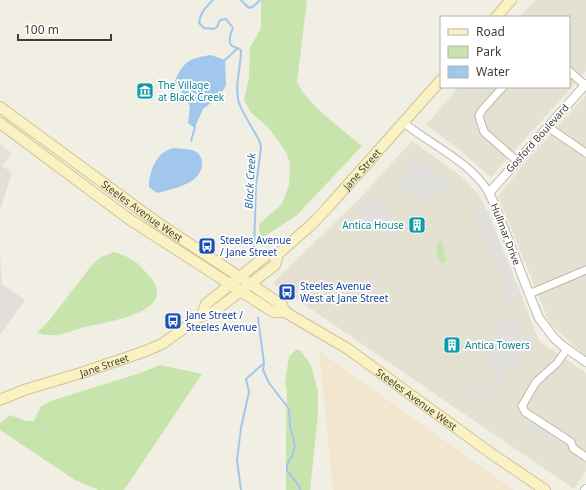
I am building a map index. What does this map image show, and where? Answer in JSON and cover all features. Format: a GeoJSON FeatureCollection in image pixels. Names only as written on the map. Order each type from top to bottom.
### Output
{"type":"FeatureCollection","features":[{"type":"Feature","properties":{"kind":"main road"},"geometry":{"type":"LineString","coordinates":[[497,16],[511,0]]}},
{"type":"Feature","properties":{"kind":"main road","name":"Jane Street"},"geometry":{"type":"LineString","coordinates":[[0,400],[24,390],[84,372],[149,349],[167,340],[201,316],[212,313],[275,265],[278,254],[325,210],[440,81]]}},
{"type":"Feature","properties":{"kind":"main road","name":"Steeles Avenue West"},"geometry":{"type":"LineString","coordinates":[[0,107],[158,223],[282,305],[286,312],[348,349],[492,454],[545,490]]}},
{"type":"Feature","properties":{"kind":"main road","name":"Steeles Avenue West"},"geometry":{"type":"LineString","coordinates":[[0,123],[129,219],[270,310],[275,312],[286,312]]}},
{"type":"Feature","properties":{"kind":"main road"},"geometry":{"type":"LineString","coordinates":[[43,154],[51,144]]}},
{"type":"Feature","properties":{"kind":"main road","name":"Jane Street"},"geometry":{"type":"LineString","coordinates":[[201,316],[206,304],[267,255],[278,254]]}},
{"type":"Feature","properties":{"kind":"street"},"geometry":{"type":"LineString","coordinates":[[570,72],[585,84]]}},
{"type":"Feature","properties":{"kind":"street","name":"Gosford Boulevard"},"geometry":{"type":"LineString","coordinates":[[489,192],[585,84]]}},
{"type":"Feature","properties":{"kind":"street"},"geometry":{"type":"LineString","coordinates":[[502,88],[482,110],[479,116],[484,132],[517,161]]}},
{"type":"Feature","properties":{"kind":"street","name":"Hullmar Drive"},"geometry":{"type":"LineString","coordinates":[[404,123],[416,133],[466,167],[480,180],[489,192],[540,318],[546,328],[567,349],[586,362]]}},
{"type":"Feature","properties":{"kind":"street"},"geometry":{"type":"LineString","coordinates":[[548,127],[586,153]]}},
{"type":"Feature","properties":{"kind":"street"},"geometry":{"type":"LineString","coordinates":[[529,294],[586,270]]}},
{"type":"Feature","properties":{"kind":"street"},"geometry":{"type":"LineString","coordinates":[[567,349],[557,363],[536,382],[522,406],[525,412],[571,442],[573,448],[586,457]]}},
{"type":"Feature","properties":{"kind":"shaded area"},"geometry":{"type":"Polygon","coordinates":[[[535,0],[586,0],[586,71],[491,177],[461,151],[426,125],[458,88],[570,88],[570,16],[521,16],[535,0]]]}},
{"type":"Feature","properties":{"kind":"shaded area"},"geometry":{"type":"Polygon","coordinates":[[[586,95],[586,356],[550,324],[498,196],[524,164],[586,95]]]}},
{"type":"Feature","properties":{"kind":"shaded area"},"geometry":{"type":"Polygon","coordinates":[[[412,141],[457,173],[480,196],[512,271],[539,341],[586,373],[586,471],[574,489],[273,283],[361,197],[412,141]]]}},
{"type":"Feature","properties":{"kind":"shaded area"},"geometry":{"type":"Polygon","coordinates":[[[0,144],[12,153],[1,168],[0,167],[0,144]]]}},
{"type":"Feature","properties":{"kind":"shaded area"},"geometry":{"type":"Polygon","coordinates":[[[417,162],[425,162],[451,183],[441,195],[435,191],[418,201],[398,186],[417,162]]]}},
{"type":"Feature","properties":{"kind":"shaded area"},"geometry":{"type":"Polygon","coordinates":[[[0,164],[12,173],[0,210],[0,164]]]}},
{"type":"Feature","properties":{"kind":"shaded area"},"geometry":{"type":"Polygon","coordinates":[[[370,196],[395,217],[389,232],[385,237],[356,214],[370,196]]]}},
{"type":"Feature","properties":{"kind":"shaded area"},"geometry":{"type":"Polygon","coordinates":[[[488,210],[520,297],[509,301],[483,229],[478,230],[473,216],[488,210]]]}},
{"type":"Feature","properties":{"kind":"shaded area"},"geometry":{"type":"Polygon","coordinates":[[[0,253],[2,284],[25,300],[0,335],[0,253]]]}},
{"type":"Feature","properties":{"kind":"shaded area"},"geometry":{"type":"Polygon","coordinates":[[[0,291],[15,303],[0,325],[0,291]]]}},
{"type":"Feature","properties":{"kind":"shaded area"},"geometry":{"type":"Polygon","coordinates":[[[518,317],[523,333],[518,336],[519,341],[529,335],[532,339],[497,384],[492,381],[500,369],[497,366],[493,368],[487,356],[498,350],[492,332],[501,328],[498,323],[518,317]]]}},
{"type":"Feature","properties":{"kind":"shaded area"},"geometry":{"type":"Polygon","coordinates":[[[319,351],[514,490],[333,490],[319,351]]]}},
{"type":"Feature","properties":{"kind":"shaded area"},"geometry":{"type":"Polygon","coordinates":[[[492,384],[494,390],[459,402],[457,396],[492,384]]]}},
{"type":"Feature","properties":{"kind":"shaded area"},"geometry":{"type":"Polygon","coordinates":[[[531,422],[555,438],[553,442],[528,426],[531,422]]]}},
{"type":"Feature","properties":{"kind":"shaded area"},"geometry":{"type":"Polygon","coordinates":[[[578,423],[583,426],[576,437],[571,434],[578,423]]]}},
{"type":"Feature","properties":{"kind":"green space"},"geometry":{"type":"Polygon","coordinates":[[[261,0],[307,0],[297,82],[317,108],[362,146],[296,216],[260,239],[259,224],[280,206],[284,199],[289,185],[290,163],[286,152],[268,127],[251,113],[244,100],[249,78],[250,48],[261,28],[261,0]]]}},
{"type":"Feature","properties":{"kind":"green space"},"geometry":{"type":"Polygon","coordinates":[[[441,240],[447,261],[441,264],[436,254],[438,242],[441,240]]]}},
{"type":"Feature","properties":{"kind":"green space"},"geometry":{"type":"Polygon","coordinates":[[[114,252],[135,261],[151,278],[157,290],[155,300],[147,308],[122,319],[81,328],[59,335],[37,333],[48,322],[92,265],[101,257],[114,252]]]}},
{"type":"Feature","properties":{"kind":"green space"},"geometry":{"type":"Polygon","coordinates":[[[296,350],[300,350],[311,365],[318,392],[318,414],[310,490],[286,490],[287,393],[285,383],[289,356],[296,350]]]}},
{"type":"Feature","properties":{"kind":"green space"},"geometry":{"type":"Polygon","coordinates":[[[160,365],[202,374],[124,490],[99,490],[75,480],[0,430],[0,423],[10,415],[26,421],[34,421],[41,406],[51,401],[143,372],[160,365]]]}},
{"type":"Feature","properties":{"kind":"water"},"geometry":{"type":"Polygon","coordinates":[[[211,55],[225,60],[226,85],[220,96],[203,109],[195,127],[193,127],[188,123],[190,106],[175,81],[181,69],[188,62],[193,59],[211,55]]]}},
{"type":"Feature","properties":{"kind":"water"},"geometry":{"type":"Polygon","coordinates":[[[174,148],[196,151],[202,160],[202,168],[196,178],[190,182],[171,190],[157,193],[149,187],[152,169],[162,153],[174,148]]]}},
{"type":"Feature","properties":{"kind":"waterway","name":"Black Creek"},"geometry":{"type":"LineString","coordinates":[[213,0],[202,13],[199,23],[204,28],[214,29],[217,27],[220,20],[226,19],[233,28],[230,36],[230,43],[232,46],[241,50],[237,84],[239,103],[260,142],[261,148],[256,186],[254,250]]}},
{"type":"Feature","properties":{"kind":"waterway","name":"Black Creek"},"geometry":{"type":"LineString","coordinates":[[241,0],[249,8],[254,6],[260,0]]}},
{"type":"Feature","properties":{"kind":"waterway"},"geometry":{"type":"LineString","coordinates":[[225,60],[238,48]]}},
{"type":"Feature","properties":{"kind":"waterway"},"geometry":{"type":"LineString","coordinates":[[191,141],[195,127]]}},
{"type":"Feature","properties":{"kind":"waterway","name":"Black Creek"},"geometry":{"type":"LineString","coordinates":[[258,318],[264,363],[263,370],[269,383],[289,409],[290,427],[295,445],[293,454],[287,465],[287,471],[300,487],[300,490]]}},
{"type":"Feature","properties":{"kind":"waterway"},"geometry":{"type":"LineString","coordinates":[[241,490],[237,460],[241,428],[249,392],[246,379],[263,364]]}},
{"type":"Feature","properties":{"kind":"place","name":"The Village at Black Creek"},"geometry":{"type":"Point","coordinates":[145,91]}},
{"type":"Feature","properties":{"kind":"place","name":"Antica House"},"geometry":{"type":"Point","coordinates":[417,225]}},
{"type":"Feature","properties":{"kind":"place","name":"Steeles Avenue / Jane Street"},"geometry":{"type":"Point","coordinates":[207,246]}},
{"type":"Feature","properties":{"kind":"place","name":"Steeles Avenue West at Jane Street"},"geometry":{"type":"Point","coordinates":[287,292]}},
{"type":"Feature","properties":{"kind":"place","name":"Jane Street / Steeles Avenue"},"geometry":{"type":"Point","coordinates":[173,321]}},
{"type":"Feature","properties":{"kind":"place","name":"Antica Towers"},"geometry":{"type":"Point","coordinates":[452,345]}}]}
